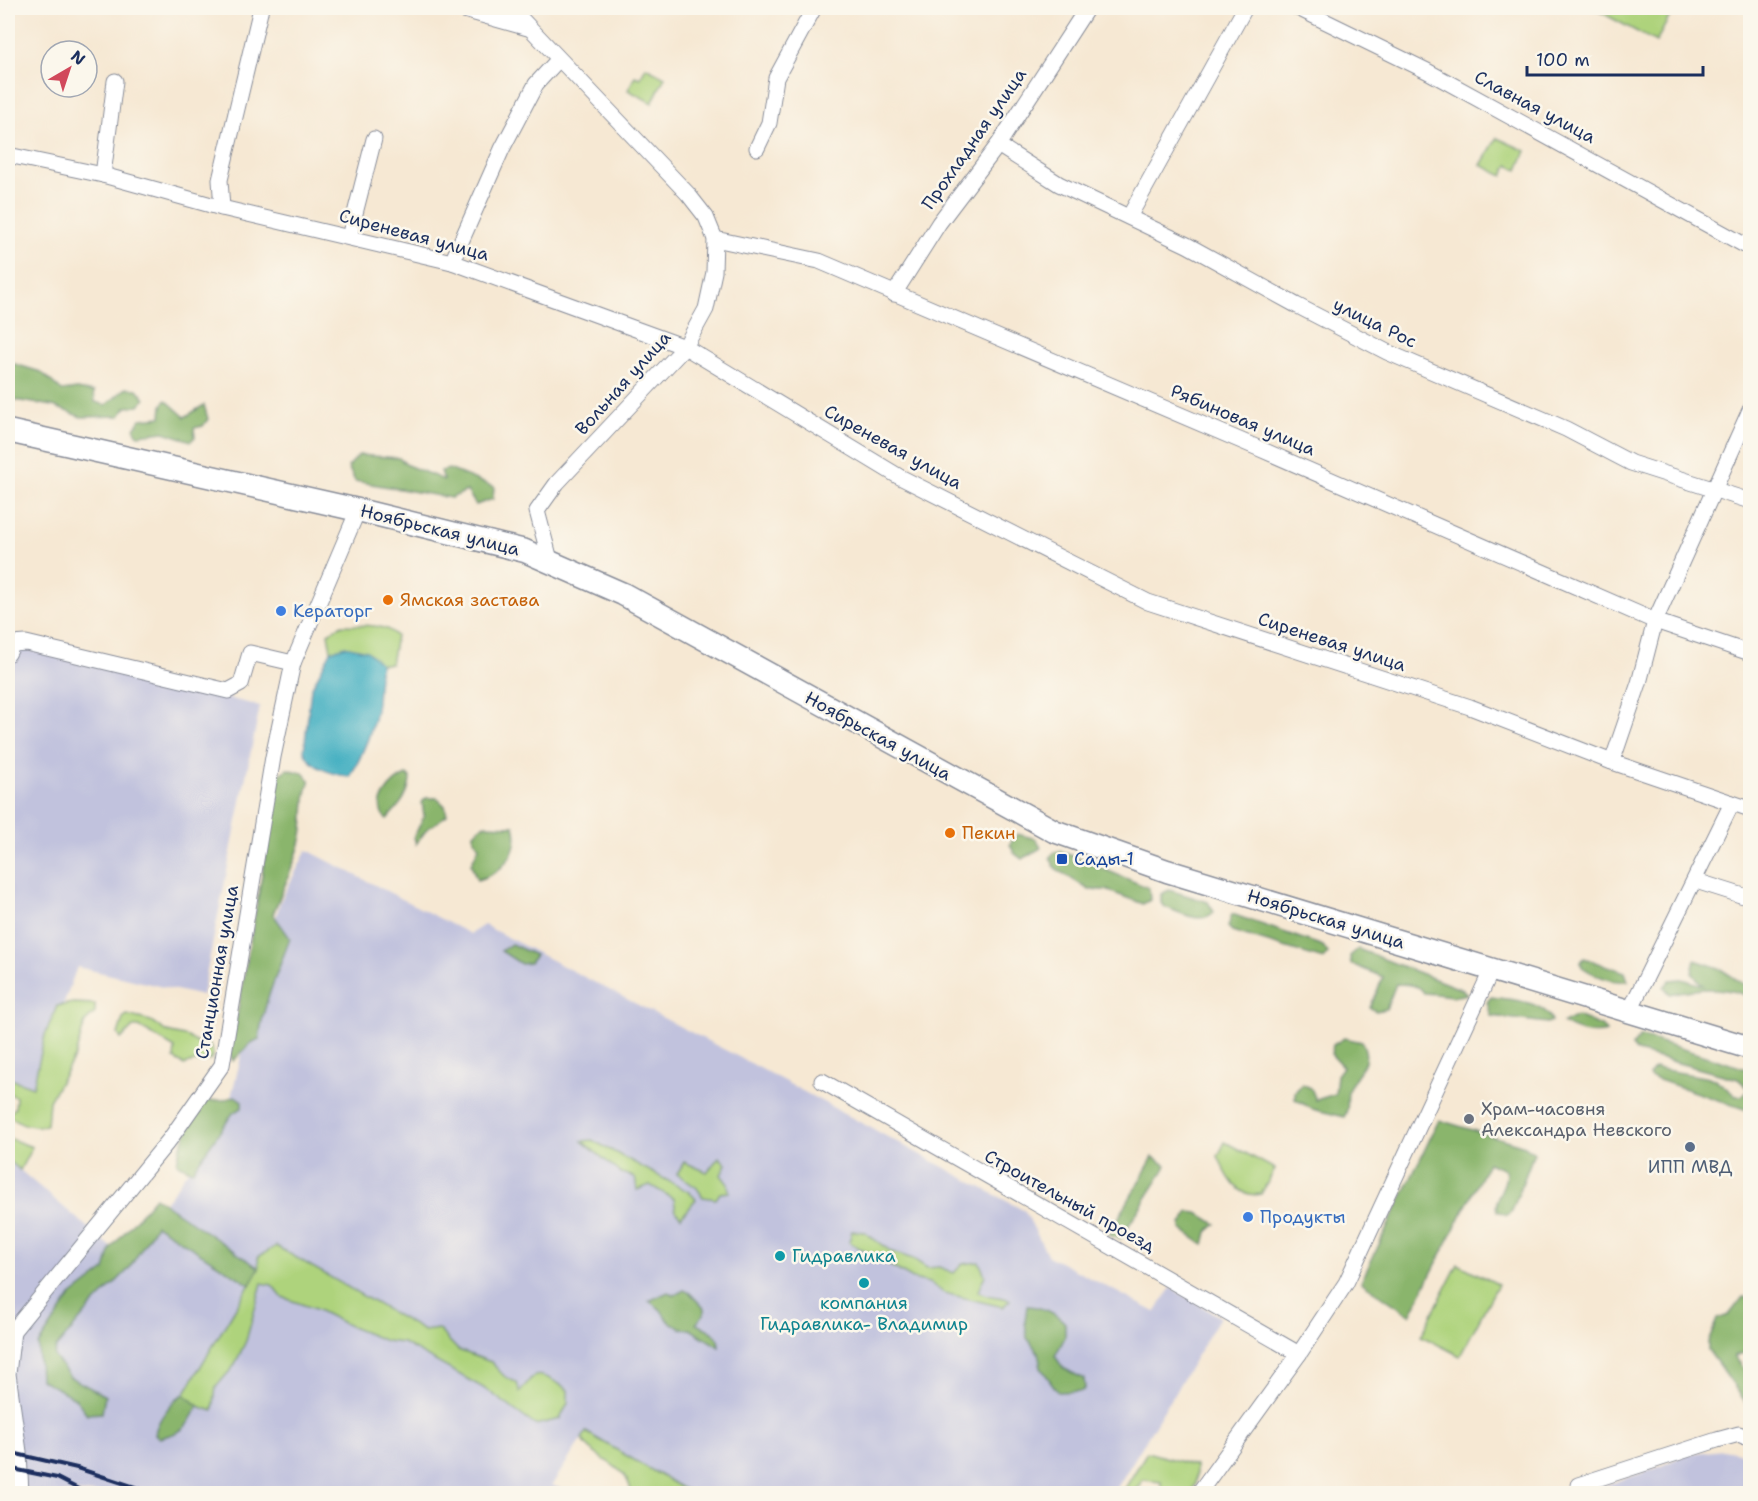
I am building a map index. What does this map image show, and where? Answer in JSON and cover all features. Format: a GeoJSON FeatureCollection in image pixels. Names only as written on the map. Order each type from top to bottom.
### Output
{"type":"FeatureCollection","features":[{"type":"Feature","properties":{"kind":"highway","name":"Ноябрьская улица"},"geometry":{"type":"LineString","coordinates":[[8,431],[358,510],[496,543],[550,560],[623,594],[1054,831],[1167,871],[1750,1048]]}},
{"type":"Feature","properties":{"kind":"street"},"geometry":{"type":"LineString","coordinates":[[222,208],[220,180],[261,8]]}},
{"type":"Feature","properties":{"kind":"street"},"geometry":{"type":"LineString","coordinates":[[457,8],[528,28]]}},
{"type":"Feature","properties":{"kind":"street","name":"Вольная улица"},"geometry":{"type":"LineString","coordinates":[[511,8],[688,194],[706,217],[715,239],[714,272],[706,309],[685,347],[557,483],[537,511],[550,560]]}},
{"type":"Feature","properties":{"kind":"street"},"geometry":{"type":"LineString","coordinates":[[757,148],[769,123],[776,78],[814,8]]}},
{"type":"Feature","properties":{"kind":"street","name":"Прохладная улица"},"geometry":{"type":"LineString","coordinates":[[894,294],[939,223],[998,145],[1088,8]]}},
{"type":"Feature","properties":{"kind":"street"},"geometry":{"type":"LineString","coordinates":[[1129,217],[1245,8]]}},
{"type":"Feature","properties":{"kind":"street","name":"Славная улица"},"geometry":{"type":"LineString","coordinates":[[1298,8],[1427,71],[1750,248]]}},
{"type":"Feature","properties":{"kind":"street"},"geometry":{"type":"LineString","coordinates":[[452,262],[502,149],[536,84],[558,60]]}},
{"type":"Feature","properties":{"kind":"street"},"geometry":{"type":"LineString","coordinates":[[103,175],[114,81]]}},
{"type":"Feature","properties":{"kind":"street"},"geometry":{"type":"LineString","coordinates":[[349,237],[374,139]]}},
{"type":"Feature","properties":{"kind":"street","name":"улица Рос"},"geometry":{"type":"LineString","coordinates":[[998,145],[1059,184],[1129,217],[1387,351],[1566,429],[1631,463],[1750,501]]}},
{"type":"Feature","properties":{"kind":"street","name":"Сиреневая улица"},"geometry":{"type":"LineString","coordinates":[[8,155],[103,175],[222,208],[452,262],[685,347],[898,476],[1148,602],[1470,707],[1612,762],[1750,809]]}},
{"type":"Feature","properties":{"kind":"street","name":"Рябиновая улица"},"geometry":{"type":"LineString","coordinates":[[715,239],[819,261],[1258,448],[1654,621],[1750,653]]}},
{"type":"Feature","properties":{"kind":"street"},"geometry":{"type":"LineString","coordinates":[[1612,762],[1639,683],[1654,621],[1750,410]]}},
{"type":"Feature","properties":{"kind":"street","name":"Станционная улица"},"geometry":{"type":"LineString","coordinates":[[21,1494],[19,1452],[9,1374],[13,1331],[170,1139],[222,1065],[273,757],[293,663],[358,510]]}},
{"type":"Feature","properties":{"kind":"street"},"geometry":{"type":"LineString","coordinates":[[8,654],[13,644],[26,643],[228,691],[242,684],[250,653],[293,663]]}},
{"type":"Feature","properties":{"kind":"street"},"geometry":{"type":"LineString","coordinates":[[1629,1012],[1696,881],[1732,803]]}},
{"type":"Feature","properties":{"kind":"street"},"geometry":{"type":"LineString","coordinates":[[1696,881],[1750,898]]}},
{"type":"Feature","properties":{"kind":"street"},"geometry":{"type":"LineString","coordinates":[[1198,1494],[1299,1354],[1346,1283],[1492,969]]}},
{"type":"Feature","properties":{"kind":"street","name":"Строительный проезд"},"geometry":{"type":"LineString","coordinates":[[822,1081],[1299,1354]]}},
{"type":"Feature","properties":{"kind":"street"},"geometry":{"type":"LineString","coordinates":[[1578,1485],[1745,1436]]}},
{"type":"Feature","properties":{"kind":"shaded area"},"geometry":{"type":"Polygon","coordinates":[[[17,647],[260,706],[202,996],[77,967],[33,1087],[8,1078],[8,667],[17,647]]]}},
{"type":"Feature","properties":{"kind":"shaded area"},"geometry":{"type":"Polygon","coordinates":[[[307,850],[470,934],[484,925],[756,1066],[1025,1211],[1048,1256],[1155,1312],[1171,1288],[1220,1317],[1114,1493],[691,1493],[586,1432],[552,1485],[572,1493],[8,1493],[8,1160],[119,1254],[171,1195],[227,1113],[280,902],[307,850]]]}},
{"type":"Feature","properties":{"kind":"shaded area"},"geometry":{"type":"Polygon","coordinates":[[[1723,1450],[1750,1455],[1750,1493],[1579,1494],[1657,1468],[1686,1454],[1723,1450]]]}},
{"type":"Feature","properties":{"kind":"green space"},"geometry":{"type":"Polygon","coordinates":[[[1593,8],[1664,8],[1672,12],[1656,42],[1593,8]]]}},
{"type":"Feature","properties":{"kind":"green space"},"geometry":{"type":"Polygon","coordinates":[[[646,67],[665,77],[652,103],[628,90],[635,76],[640,78],[646,67]]]}},
{"type":"Feature","properties":{"kind":"green space"},"geometry":{"type":"Polygon","coordinates":[[[1497,138],[1526,151],[1518,170],[1508,165],[1503,176],[1481,165],[1497,138]]]}},
{"type":"Feature","properties":{"kind":"green space"},"geometry":{"type":"Polygon","coordinates":[[[8,362],[41,372],[62,391],[77,389],[94,392],[95,402],[106,405],[126,388],[137,389],[145,399],[139,406],[126,407],[120,416],[81,417],[53,406],[8,399],[8,362]]]}},
{"type":"Feature","properties":{"kind":"green space"},"geometry":{"type":"Polygon","coordinates":[[[166,400],[185,417],[204,405],[208,419],[203,426],[194,428],[195,437],[191,441],[164,432],[138,435],[134,428],[141,419],[161,417],[162,405],[166,400]]]}},
{"type":"Feature","properties":{"kind":"green space"},"geometry":{"type":"Polygon","coordinates":[[[359,455],[399,458],[407,465],[444,480],[441,471],[449,469],[494,487],[493,499],[476,505],[467,491],[451,498],[355,481],[348,467],[359,455]]]}},
{"type":"Feature","properties":{"kind":"green space"},"geometry":{"type":"Polygon","coordinates":[[[342,625],[379,627],[391,632],[396,636],[391,664],[381,664],[358,649],[345,648],[331,651],[328,633],[342,625]]]}},
{"type":"Feature","properties":{"kind":"green space"},"geometry":{"type":"Polygon","coordinates":[[[287,769],[303,773],[310,780],[300,844],[273,914],[290,938],[267,1000],[259,1039],[251,1043],[233,1061],[230,1055],[280,774],[287,769]]]}},
{"type":"Feature","properties":{"kind":"green space"},"geometry":{"type":"Polygon","coordinates":[[[406,775],[410,777],[410,783],[406,795],[387,819],[380,807],[384,794],[395,782],[406,775]]]}},
{"type":"Feature","properties":{"kind":"green space"},"geometry":{"type":"Polygon","coordinates":[[[426,798],[437,798],[445,806],[447,815],[427,829],[416,844],[414,837],[424,816],[422,802],[426,798]]]}},
{"type":"Feature","properties":{"kind":"green space"},"geometry":{"type":"Polygon","coordinates":[[[483,825],[514,826],[516,836],[515,845],[508,860],[494,873],[477,880],[471,864],[479,847],[474,839],[474,833],[483,825]]]}},
{"type":"Feature","properties":{"kind":"green space"},"geometry":{"type":"Polygon","coordinates":[[[1017,834],[1036,839],[1041,848],[1022,859],[1014,853],[1010,844],[1017,834]]]}},
{"type":"Feature","properties":{"kind":"green space"},"geometry":{"type":"Polygon","coordinates":[[[1061,851],[1149,888],[1150,900],[1143,904],[1106,890],[1089,890],[1055,868],[1050,857],[1055,852],[1061,851]]]}},
{"type":"Feature","properties":{"kind":"green space"},"geometry":{"type":"Polygon","coordinates":[[[1169,890],[1208,902],[1214,912],[1209,916],[1197,918],[1165,907],[1161,903],[1161,894],[1169,890]]]}},
{"type":"Feature","properties":{"kind":"green space"},"geometry":{"type":"Polygon","coordinates":[[[1232,914],[1323,946],[1328,953],[1323,959],[1232,931],[1228,927],[1232,914]]]}},
{"type":"Feature","properties":{"kind":"green space"},"geometry":{"type":"Polygon","coordinates":[[[511,944],[535,955],[530,963],[521,964],[501,951],[511,944]]]}},
{"type":"Feature","properties":{"kind":"green space"},"geometry":{"type":"Polygon","coordinates":[[[1358,949],[1463,990],[1467,994],[1451,996],[1423,993],[1415,986],[1396,984],[1386,1009],[1376,1011],[1370,1008],[1383,977],[1351,964],[1350,956],[1358,949]]]}},
{"type":"Feature","properties":{"kind":"green space"},"geometry":{"type":"Polygon","coordinates":[[[1584,958],[1625,972],[1628,981],[1610,980],[1593,973],[1582,967],[1581,962],[1584,958]]]}},
{"type":"Feature","properties":{"kind":"green space"},"geometry":{"type":"Polygon","coordinates":[[[1695,960],[1719,968],[1745,985],[1750,982],[1750,997],[1721,989],[1690,990],[1670,994],[1664,987],[1670,980],[1682,979],[1703,985],[1692,973],[1695,960]]]}},
{"type":"Feature","properties":{"kind":"green space"},"geometry":{"type":"Polygon","coordinates":[[[1491,997],[1535,1005],[1548,1014],[1552,1021],[1547,1023],[1491,1016],[1487,1002],[1491,997]]]}},
{"type":"Feature","properties":{"kind":"green space"},"geometry":{"type":"Polygon","coordinates":[[[73,1003],[95,1004],[95,1013],[85,1022],[75,1056],[49,1101],[47,1125],[32,1126],[17,1121],[8,1115],[15,1108],[16,1097],[8,1093],[8,1078],[33,1087],[45,1035],[57,1006],[73,1003]]]}},
{"type":"Feature","properties":{"kind":"green space"},"geometry":{"type":"Polygon","coordinates":[[[127,1015],[151,1021],[167,1032],[188,1037],[200,1045],[209,1044],[213,1053],[211,1059],[184,1065],[174,1059],[175,1048],[139,1027],[133,1027],[121,1039],[118,1034],[123,1018],[127,1015]]]}},
{"type":"Feature","properties":{"kind":"green space"},"geometry":{"type":"Polygon","coordinates":[[[1577,1016],[1601,1026],[1607,1032],[1596,1034],[1584,1032],[1563,1023],[1577,1016]]]}},
{"type":"Feature","properties":{"kind":"green space"},"geometry":{"type":"Polygon","coordinates":[[[1641,1036],[1750,1070],[1750,1111],[1650,1077],[1649,1075],[1655,1068],[1715,1079],[1736,1096],[1742,1096],[1749,1089],[1738,1079],[1637,1052],[1632,1046],[1641,1036]]]}},
{"type":"Feature","properties":{"kind":"green space"},"geometry":{"type":"Polygon","coordinates":[[[1344,1038],[1362,1042],[1366,1056],[1363,1067],[1349,1089],[1344,1117],[1312,1109],[1295,1099],[1295,1092],[1302,1084],[1311,1088],[1316,1100],[1335,1094],[1337,1075],[1343,1067],[1331,1054],[1333,1045],[1344,1038]]]}},
{"type":"Feature","properties":{"kind":"green space"},"geometry":{"type":"Polygon","coordinates":[[[235,1096],[242,1101],[242,1108],[233,1113],[192,1171],[177,1163],[184,1138],[206,1101],[223,1100],[235,1096]]]}},
{"type":"Feature","properties":{"kind":"green space"},"geometry":{"type":"Polygon","coordinates":[[[1439,1120],[1525,1146],[1534,1153],[1512,1211],[1507,1215],[1497,1211],[1496,1206],[1505,1181],[1505,1170],[1488,1163],[1410,1315],[1361,1282],[1439,1120]]]}},
{"type":"Feature","properties":{"kind":"green space"},"geometry":{"type":"Polygon","coordinates":[[[8,1138],[32,1147],[20,1170],[8,1160],[8,1138]]]}},
{"type":"Feature","properties":{"kind":"green space"},"geometry":{"type":"Polygon","coordinates":[[[592,1140],[689,1192],[696,1199],[681,1217],[676,1212],[674,1199],[650,1185],[637,1190],[635,1177],[621,1173],[582,1141],[592,1140]]]}},
{"type":"Feature","properties":{"kind":"green space"},"geometry":{"type":"Polygon","coordinates":[[[1225,1142],[1275,1169],[1261,1194],[1245,1193],[1233,1184],[1218,1156],[1225,1142]]]}},
{"type":"Feature","properties":{"kind":"green space"},"geometry":{"type":"Polygon","coordinates":[[[719,1157],[726,1164],[721,1175],[728,1184],[729,1192],[720,1193],[716,1199],[703,1197],[697,1188],[677,1174],[684,1162],[707,1172],[719,1157]]]}},
{"type":"Feature","properties":{"kind":"green space"},"geometry":{"type":"Polygon","coordinates":[[[1153,1157],[1166,1165],[1163,1172],[1120,1239],[1109,1235],[1153,1157]]]}},
{"type":"Feature","properties":{"kind":"green space"},"geometry":{"type":"Polygon","coordinates":[[[155,1197],[259,1268],[250,1285],[156,1225],[129,1269],[91,1307],[56,1348],[54,1356],[70,1377],[105,1396],[102,1413],[87,1414],[75,1398],[40,1379],[38,1345],[71,1296],[105,1270],[111,1248],[155,1197]]]}},
{"type":"Feature","properties":{"kind":"green space"},"geometry":{"type":"Polygon","coordinates":[[[1189,1212],[1198,1213],[1216,1224],[1207,1232],[1204,1245],[1181,1229],[1181,1224],[1189,1212]]]}},
{"type":"Feature","properties":{"kind":"green space"},"geometry":{"type":"Polygon","coordinates":[[[852,1231],[864,1232],[892,1252],[913,1259],[927,1268],[939,1267],[954,1273],[962,1264],[979,1262],[985,1275],[978,1291],[1010,1300],[1003,1307],[944,1293],[930,1283],[913,1279],[849,1242],[852,1231]]]}},
{"type":"Feature","properties":{"kind":"green space"},"geometry":{"type":"Polygon","coordinates":[[[276,1246],[424,1331],[438,1329],[458,1350],[491,1362],[504,1376],[517,1383],[520,1392],[533,1377],[546,1377],[556,1382],[568,1390],[568,1403],[560,1419],[535,1425],[487,1390],[403,1343],[386,1341],[351,1327],[318,1310],[282,1297],[272,1285],[262,1283],[246,1341],[234,1366],[216,1387],[213,1411],[198,1406],[184,1394],[259,1269],[258,1257],[276,1246]]]}},
{"type":"Feature","properties":{"kind":"green space"},"geometry":{"type":"Polygon","coordinates":[[[1458,1264],[1498,1284],[1460,1356],[1421,1336],[1458,1264]]]}},
{"type":"Feature","properties":{"kind":"green space"},"geometry":{"type":"Polygon","coordinates":[[[684,1290],[704,1308],[704,1314],[696,1324],[715,1334],[719,1347],[690,1329],[682,1329],[669,1322],[661,1310],[649,1301],[668,1292],[675,1295],[684,1290]]]}},
{"type":"Feature","properties":{"kind":"green space"},"geometry":{"type":"Polygon","coordinates":[[[1743,1297],[1750,1298],[1750,1338],[1747,1352],[1734,1356],[1746,1372],[1751,1384],[1747,1404],[1708,1350],[1708,1342],[1717,1319],[1729,1315],[1743,1297]]]}},
{"type":"Feature","properties":{"kind":"green space"},"geometry":{"type":"Polygon","coordinates":[[[1027,1306],[1048,1311],[1065,1323],[1065,1337],[1055,1356],[1063,1368],[1084,1379],[1085,1388],[1082,1391],[1058,1392],[1041,1368],[1038,1352],[1027,1338],[1025,1321],[1027,1306]]]}},
{"type":"Feature","properties":{"kind":"green space"},"geometry":{"type":"Polygon","coordinates":[[[184,1394],[198,1406],[194,1414],[187,1425],[179,1431],[159,1438],[155,1434],[162,1417],[184,1394]]]}},
{"type":"Feature","properties":{"kind":"green space"},"geometry":{"type":"Polygon","coordinates":[[[586,1432],[691,1493],[636,1494],[631,1491],[623,1474],[588,1447],[582,1439],[586,1432]]]}},
{"type":"Feature","properties":{"kind":"green space"},"geometry":{"type":"Polygon","coordinates":[[[1147,1452],[1196,1466],[1196,1484],[1190,1493],[1161,1493],[1161,1482],[1143,1480],[1133,1493],[1124,1490],[1147,1452]]]}},
{"type":"Feature","properties":{"kind":"water"},"geometry":{"type":"Polygon","coordinates":[[[345,646],[367,651],[381,664],[374,721],[350,777],[317,766],[304,751],[311,689],[331,651],[345,646]]]}},
{"type":"Feature","properties":{"kind":"railway"},"geometry":{"type":"LineString","coordinates":[[8,1452],[77,1468],[156,1494]]}},
{"type":"Feature","properties":{"kind":"railway"},"geometry":{"type":"LineString","coordinates":[[8,1468],[57,1478],[88,1494]]}},
{"type":"Feature","properties":{"kind":"place","name":"Ямская застава"},"geometry":{"type":"Point","coordinates":[388,600]}},
{"type":"Feature","properties":{"kind":"place","name":"Кераторг"},"geometry":{"type":"Point","coordinates":[281,611]}},
{"type":"Feature","properties":{"kind":"place","name":"Пекин"},"geometry":{"type":"Point","coordinates":[950,833]}},
{"type":"Feature","properties":{"kind":"place","name":"Сады-1"},"geometry":{"type":"Point","coordinates":[1062,859]}},
{"type":"Feature","properties":{"kind":"place","name":"Храм-часовня Александра Невского"},"geometry":{"type":"Point","coordinates":[1469,1119]}},
{"type":"Feature","properties":{"kind":"place","name":"ИПП МВД"},"geometry":{"type":"Point","coordinates":[1690,1147]}},
{"type":"Feature","properties":{"kind":"place","name":"Продукты"},"geometry":{"type":"Point","coordinates":[1248,1217]}},
{"type":"Feature","properties":{"kind":"place","name":"Гидравлика"},"geometry":{"type":"Point","coordinates":[780,1256]}},
{"type":"Feature","properties":{"kind":"place","name":"компания Гидравлика- Владимир"},"geometry":{"type":"Point","coordinates":[864,1283]}}]}
